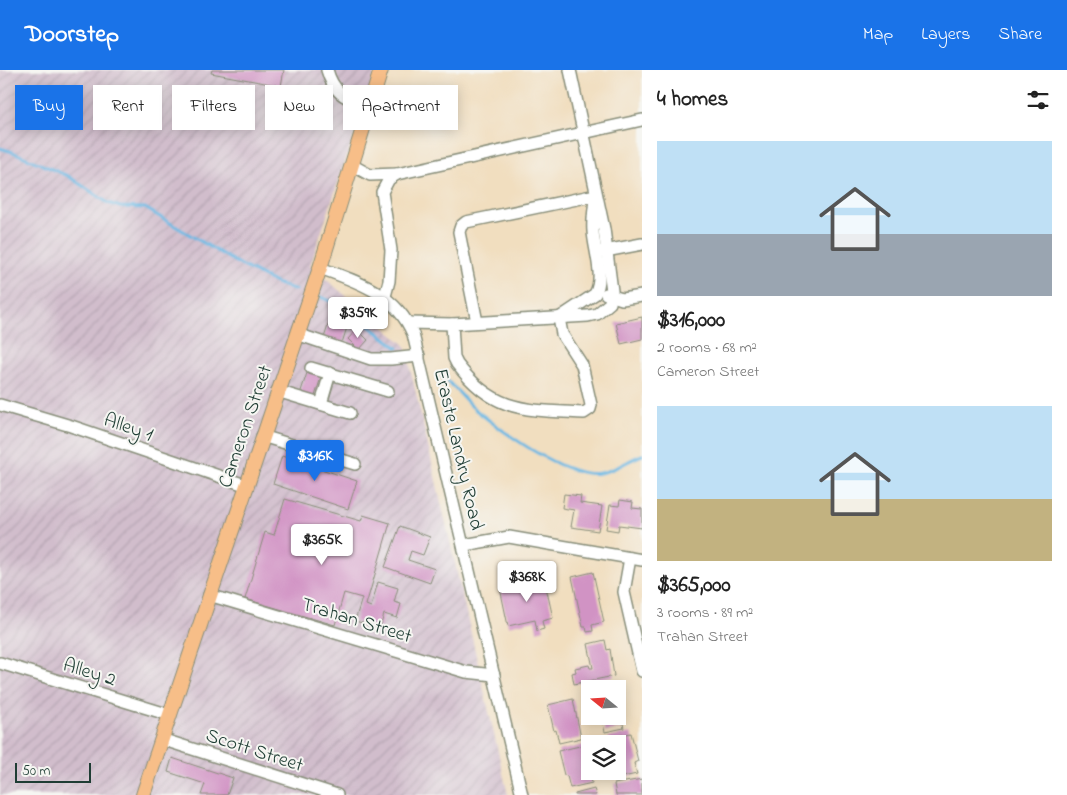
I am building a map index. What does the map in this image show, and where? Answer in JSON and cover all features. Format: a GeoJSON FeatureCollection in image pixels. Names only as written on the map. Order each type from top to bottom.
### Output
{"type":"FeatureCollection","features":[{"type":"Feature","properties":{"kind":"main road","name":"Cameron Street"},"geometry":{"type":"LineString","coordinates":[[377,85],[381,70]]}},
{"type":"Feature","properties":{"kind":"main road","name":"Cameron Street"},"geometry":{"type":"LineString","coordinates":[[143,795],[245,485],[320,268],[363,130]]}},
{"type":"Feature","properties":{"kind":"street"},"geometry":{"type":"LineString","coordinates":[[327,70],[335,89],[343,95]]}},
{"type":"Feature","properties":{"kind":"street"},"geometry":{"type":"LineString","coordinates":[[559,318],[598,290],[602,252],[601,210],[596,195],[570,70]]}},
{"type":"Feature","properties":{"kind":"street"},"geometry":{"type":"LineString","coordinates":[[352,165],[370,175],[398,174],[642,120]]}},
{"type":"Feature","properties":{"kind":"street"},"geometry":{"type":"LineString","coordinates":[[385,296],[389,281],[391,250],[382,192],[389,179],[398,174]]}},
{"type":"Feature","properties":{"kind":"street"},"geometry":{"type":"LineString","coordinates":[[477,322],[459,232],[461,226],[466,222],[596,195]]}},
{"type":"Feature","properties":{"kind":"street"},"geometry":{"type":"LineString","coordinates":[[602,252],[642,244]]}},
{"type":"Feature","properties":{"kind":"street"},"geometry":{"type":"LineString","coordinates":[[408,323],[452,324],[597,314],[607,308],[612,296],[602,252]]}},
{"type":"Feature","properties":{"kind":"street","name":"Eraste Landry Road"},"geometry":{"type":"LineString","coordinates":[[320,268],[350,279],[385,296],[398,308],[408,323],[419,356],[522,795]]}},
{"type":"Feature","properties":{"kind":"street"},"geometry":{"type":"LineString","coordinates":[[598,290],[626,299],[642,296]]}},
{"type":"Feature","properties":{"kind":"street"},"geometry":{"type":"LineString","coordinates":[[452,324],[454,358],[457,364],[486,394],[514,406],[584,413],[590,409],[591,405],[582,366],[562,334],[559,318]]}},
{"type":"Feature","properties":{"kind":"street"},"geometry":{"type":"LineString","coordinates":[[297,334],[371,358],[419,356]]}},
{"type":"Feature","properties":{"kind":"street"},"geometry":{"type":"LineString","coordinates":[[311,368],[388,391]]}},
{"type":"Feature","properties":{"kind":"street"},"geometry":{"type":"LineString","coordinates":[[321,404],[330,373]]}},
{"type":"Feature","properties":{"kind":"street"},"geometry":{"type":"LineString","coordinates":[[278,391],[350,413]]}},
{"type":"Feature","properties":{"kind":"street","name":"Alley 1"},"geometry":{"type":"LineString","coordinates":[[0,405],[71,426],[245,485]]}},
{"type":"Feature","properties":{"kind":"street"},"geometry":{"type":"LineString","coordinates":[[262,436],[355,464]]}},
{"type":"Feature","properties":{"kind":"street"},"geometry":{"type":"LineString","coordinates":[[464,545],[509,537],[642,560]]}},
{"type":"Feature","properties":{"kind":"street"},"geometry":{"type":"LineString","coordinates":[[630,558],[624,592],[642,670]]}},
{"type":"Feature","properties":{"kind":"street","name":"Trahan Street"},"geometry":{"type":"LineString","coordinates":[[209,595],[472,674],[494,675]]}},
{"type":"Feature","properties":{"kind":"street","name":"Alley 2"},"geometry":{"type":"LineString","coordinates":[[0,662],[170,715]]}},
{"type":"Feature","properties":{"kind":"street","name":"Scott Street"},"geometry":{"type":"LineString","coordinates":[[161,739],[337,795]]}},
{"type":"Feature","properties":{"kind":"shaded area"},"geometry":{"type":"Polygon","coordinates":[[[0,70],[376,70],[371,85],[343,85],[343,130],[356,130],[310,266],[405,345],[508,795],[0,795],[0,70]]]}},
{"type":"Feature","properties":{"kind":"building"},"geometry":{"type":"Polygon","coordinates":[[[212,70],[284,70],[281,85],[211,73],[212,70]]]}},
{"type":"Feature","properties":{"kind":"building"},"geometry":{"type":"Polygon","coordinates":[[[331,316],[349,321],[342,343],[324,338],[331,316]]]}},
{"type":"Feature","properties":{"kind":"building"},"geometry":{"type":"Polygon","coordinates":[[[642,317],[642,339],[621,344],[616,323],[642,317]]]}},
{"type":"Feature","properties":{"kind":"building"},"geometry":{"type":"Polygon","coordinates":[[[357,329],[368,340],[359,350],[348,339],[357,329]]]}},
{"type":"Feature","properties":{"kind":"building"},"geometry":{"type":"Polygon","coordinates":[[[308,370],[322,374],[314,399],[300,394],[308,370]]]}},
{"type":"Feature","properties":{"kind":"building"},"geometry":{"type":"Polygon","coordinates":[[[282,456],[357,481],[348,509],[273,484],[282,456]]]}},
{"type":"Feature","properties":{"kind":"building"},"geometry":{"type":"Polygon","coordinates":[[[564,494],[581,496],[580,503],[602,506],[598,531],[571,527],[574,510],[562,508],[564,494]]]}},
{"type":"Feature","properties":{"kind":"building"},"geometry":{"type":"Polygon","coordinates":[[[285,499],[361,521],[363,515],[390,523],[366,605],[371,607],[378,582],[398,588],[394,602],[401,604],[397,618],[384,614],[380,628],[355,621],[362,598],[344,593],[335,625],[245,599],[265,532],[274,535],[285,499]]]}},
{"type":"Feature","properties":{"kind":"building"},"geometry":{"type":"Polygon","coordinates":[[[620,500],[633,502],[632,508],[642,509],[642,528],[619,525],[618,531],[606,529],[610,505],[619,506],[620,500]]]}},
{"type":"Feature","properties":{"kind":"building"},"geometry":{"type":"Polygon","coordinates":[[[400,526],[430,537],[423,555],[411,551],[408,560],[435,569],[430,583],[385,567],[400,526]]]}},
{"type":"Feature","properties":{"kind":"building"},"geometry":{"type":"Polygon","coordinates":[[[593,572],[604,622],[592,625],[593,631],[587,632],[586,627],[583,627],[572,577],[593,572]]]}},
{"type":"Feature","properties":{"kind":"building"},"geometry":{"type":"Polygon","coordinates":[[[544,578],[553,618],[542,621],[544,629],[537,631],[535,620],[508,626],[500,588],[544,578]]]}},
{"type":"Feature","properties":{"kind":"building"},"geometry":{"type":"Polygon","coordinates":[[[605,640],[607,650],[610,649],[614,676],[594,680],[581,680],[581,683],[574,684],[572,673],[576,672],[575,668],[589,665],[590,668],[593,668],[588,644],[605,640]]]}},
{"type":"Feature","properties":{"kind":"building"},"geometry":{"type":"Polygon","coordinates":[[[573,699],[581,738],[559,743],[548,705],[573,699]]]}},
{"type":"Feature","properties":{"kind":"building"},"geometry":{"type":"Polygon","coordinates":[[[603,725],[623,725],[624,728],[605,732],[603,725]]]}},
{"type":"Feature","properties":{"kind":"building"},"geometry":{"type":"Polygon","coordinates":[[[631,733],[638,761],[634,763],[637,774],[626,776],[626,735],[622,735],[631,733]]]}},
{"type":"Feature","properties":{"kind":"building"},"geometry":{"type":"Polygon","coordinates":[[[581,746],[581,780],[591,780],[592,783],[570,788],[567,776],[564,775],[558,751],[581,746]]]}},
{"type":"Feature","properties":{"kind":"building"},"geometry":{"type":"Polygon","coordinates":[[[172,758],[233,778],[227,795],[201,795],[205,784],[168,772],[172,758]]]}},
{"type":"Feature","properties":{"kind":"building"},"geometry":{"type":"Polygon","coordinates":[[[642,779],[642,795],[616,795],[614,784],[642,779]]]}},
{"type":"Feature","properties":{"kind":"building"},"geometry":{"type":"Polygon","coordinates":[[[594,789],[596,795],[575,795],[575,794],[594,789]]]}},
{"type":"Feature","properties":{"kind":"waterway"},"geometry":{"type":"LineString","coordinates":[[0,148],[68,176],[108,203],[120,207],[145,208],[237,263],[278,284],[296,290]]}},
{"type":"Feature","properties":{"kind":"waterway"},"geometry":{"type":"LineString","coordinates":[[321,297],[344,307],[398,348]]}},
{"type":"Feature","properties":{"kind":"waterway"},"geometry":{"type":"LineString","coordinates":[[442,377],[472,407],[503,431],[536,452],[570,469],[586,473],[600,473],[611,470],[642,455]]}}]}
